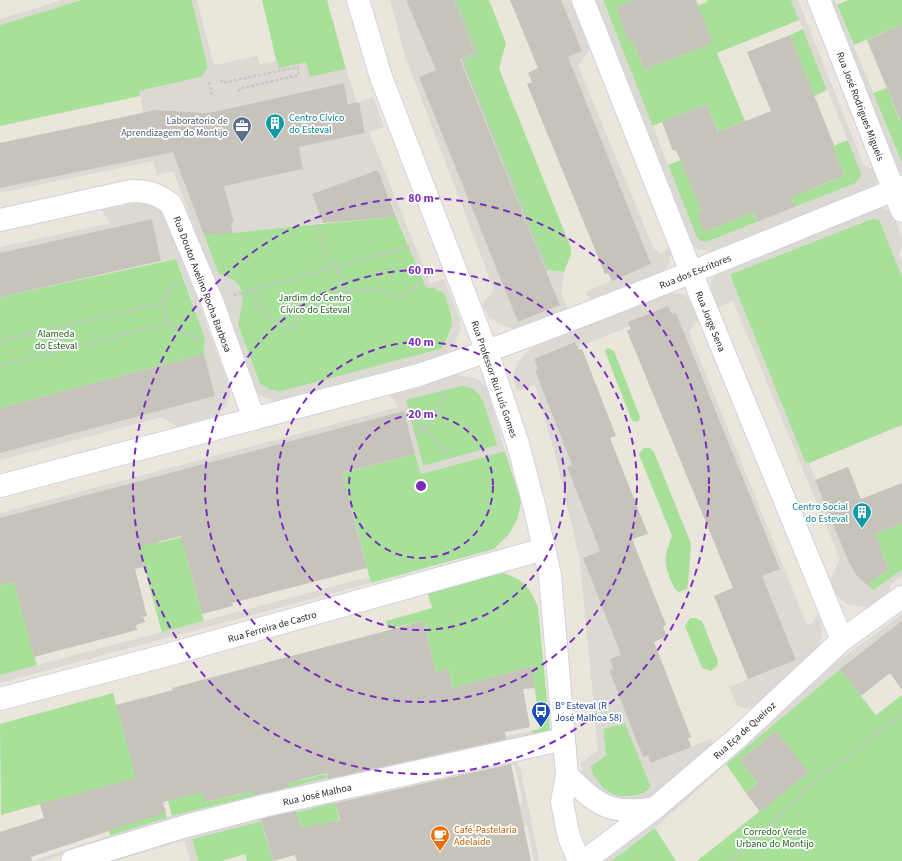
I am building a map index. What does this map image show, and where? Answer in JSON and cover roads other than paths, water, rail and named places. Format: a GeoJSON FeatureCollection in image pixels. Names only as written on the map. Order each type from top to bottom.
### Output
{"type":"FeatureCollection","features":[{"type":"Feature","properties":{"kind":"street","name":"Rua Professor Rui Luís Gomes"},"geometry":{"type":"LineString","coordinates":[[358,0],[381,77],[487,352],[518,444],[550,575],[568,775],[562,802],[569,837],[579,861]]}},
{"type":"Feature","properties":{"kind":"street","name":"Rua Jorge Sena"},"geometry":{"type":"LineString","coordinates":[[583,0],[691,272],[842,640]]}},
{"type":"Feature","properties":{"kind":"street","name":"Rua José Rodrigues Migueis"},"geometry":{"type":"LineString","coordinates":[[819,0],[898,189],[902,211]]}},
{"type":"Feature","properties":{"kind":"street","name":"Rua dos Escritores"},"geometry":{"type":"LineString","coordinates":[[0,486],[419,375],[487,352],[898,189]]}},
{"type":"Feature","properties":{"kind":"street","name":"Rua Doutor Avelino Rocha Barbosa"},"geometry":{"type":"LineString","coordinates":[[0,220],[131,191],[146,191],[158,195],[171,204],[182,226],[213,304],[254,419]]}},
{"type":"Feature","properties":{"kind":"street","name":"Rua Ferreira de Castro"},"geometry":{"type":"LineString","coordinates":[[0,699],[174,653],[544,549]]}},
{"type":"Feature","properties":{"kind":"street","name":"Rua Eça de Queiroz"},"geometry":{"type":"LineString","coordinates":[[584,861],[655,808],[737,738],[842,640],[902,597]]}},
{"type":"Feature","properties":{"kind":"street","name":"Rua José Malhoa"},"geometry":{"type":"LineString","coordinates":[[72,861],[186,826],[263,806],[564,739]]}},
{"type":"Feature","properties":{"kind":"street"},"geometry":{"type":"LineString","coordinates":[[568,775],[591,798],[614,809],[635,812],[655,808]]}},
{"type":"Feature","properties":{"kind":"place","name":"Centro Cívico do Esteval"},"geometry":{"type":"Point","coordinates":[275,140]}},
{"type":"Feature","properties":{"kind":"place","name":"Laboratorio de Aprendizagem do Montijo"},"geometry":{"type":"Point","coordinates":[242,143]}},
{"type":"Feature","properties":{"kind":"place","name":"Centro Social do Esteval"},"geometry":{"type":"Point","coordinates":[862,529]}},
{"type":"Feature","properties":{"kind":"place","name":"Bº Esteval (R José Malhoa 58)"},"geometry":{"type":"Point","coordinates":[541,728]}},
{"type":"Feature","properties":{"kind":"place","name":"Café-Pastelaria Adelaide"},"geometry":{"type":"Point","coordinates":[440,852]}},
{"type":"Feature","properties":{"kind":"park label","name":"Jardim do Centro Cívico do Esteval"},"geometry":{"type":"Point","coordinates":[315,302]}},
{"type":"Feature","properties":{"kind":"park label","name":"Alameda do Esteval"},"geometry":{"type":"Point","coordinates":[56,338]}},
{"type":"Feature","properties":{"kind":"park label","name":"Corredor Verde Urbano do Montijo"},"geometry":{"type":"Point","coordinates":[775,836]}}]}
